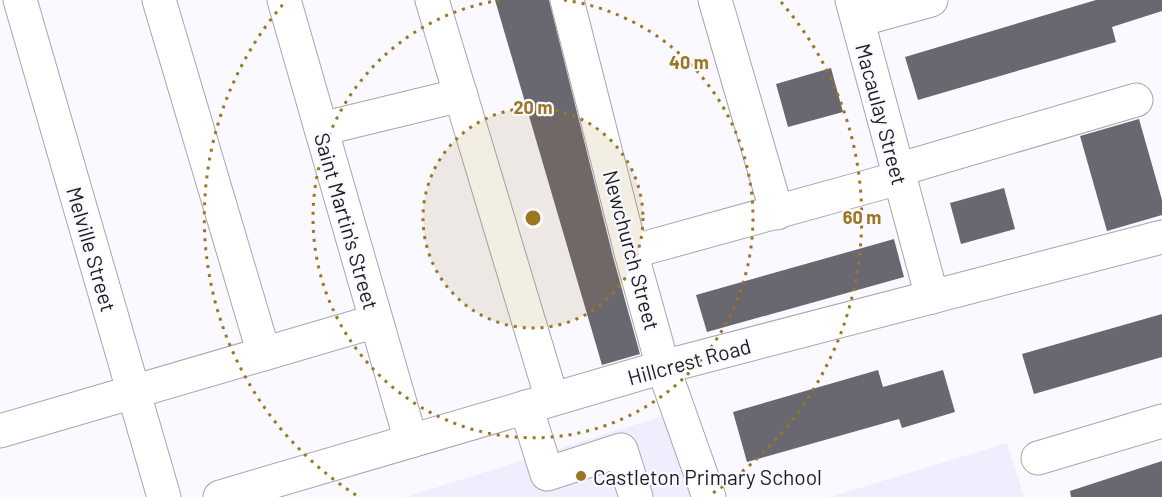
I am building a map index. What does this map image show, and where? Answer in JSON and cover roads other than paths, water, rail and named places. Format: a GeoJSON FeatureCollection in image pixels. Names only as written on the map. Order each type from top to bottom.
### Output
{"type":"FeatureCollection","features":[{"type":"Feature","properties":{"kind":"street","name":"Melville Street"},"geometry":{"type":"LineString","coordinates":[[20,0],[164,497]]}},
{"type":"Feature","properties":{"kind":"street"},"geometry":{"type":"LineString","coordinates":[[159,0],[264,354]]}},
{"type":"Feature","properties":{"kind":"street","name":"Saint Martin's Street"},"geometry":{"type":"LineString","coordinates":[[284,0],[411,441]]}},
{"type":"Feature","properties":{"kind":"street"},"geometry":{"type":"LineString","coordinates":[[432,0],[461,95],[539,403],[547,474],[621,450],[636,497]]}},
{"type":"Feature","properties":{"kind":"street","name":"Newchurch Street"},"geometry":{"type":"LineString","coordinates":[[567,0],[631,252],[663,367],[709,497]]}},
{"type":"Feature","properties":{"kind":"street"},"geometry":{"type":"LineString","coordinates":[[715,0],[777,213]]}},
{"type":"Feature","properties":{"kind":"street"},"geometry":{"type":"LineString","coordinates":[[855,10],[931,0]]}},
{"type":"Feature","properties":{"kind":"street","name":"Macaulay Street"},"geometry":{"type":"LineString","coordinates":[[855,10],[932,297]]}},
{"type":"Feature","properties":{"kind":"street"},"geometry":{"type":"LineString","coordinates":[[321,129],[461,95]]}},
{"type":"Feature","properties":{"kind":"street"},"geometry":{"type":"LineString","coordinates":[[631,252],[777,213],[1136,100]]}},
{"type":"Feature","properties":{"kind":"street","name":"Hillcrest Road"},"geometry":{"type":"LineString","coordinates":[[220,497],[663,367],[1162,237]]}},
{"type":"Feature","properties":{"kind":"street"},"geometry":{"type":"LineString","coordinates":[[2,421],[134,392],[376,321]]}},
{"type":"Feature","properties":{"kind":"street"},"geometry":{"type":"LineString","coordinates":[[1038,458],[1162,421]]}},
{"type":"Feature","properties":{"kind":"place","name":"Castleton Primary School"},"geometry":{"type":"Point","coordinates":[581,476]}}]}
